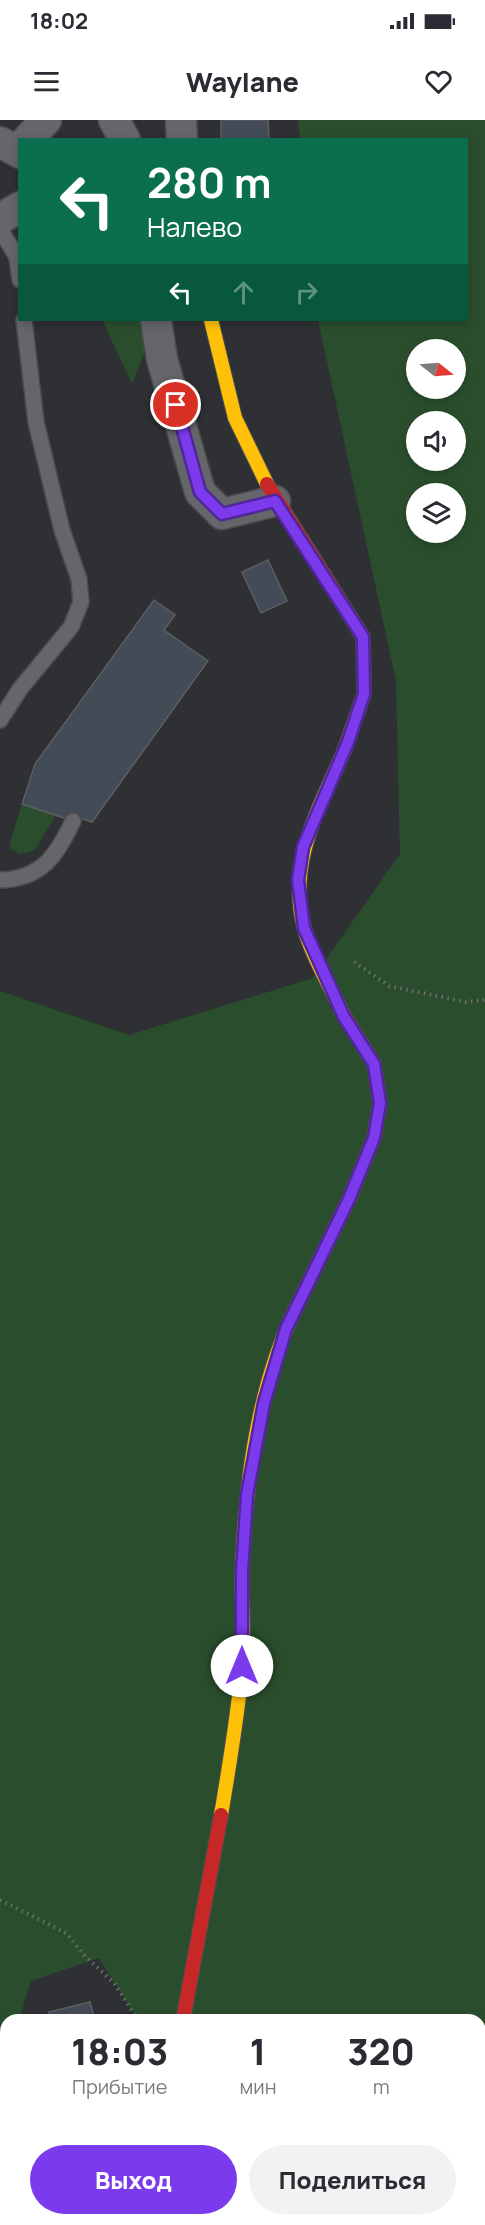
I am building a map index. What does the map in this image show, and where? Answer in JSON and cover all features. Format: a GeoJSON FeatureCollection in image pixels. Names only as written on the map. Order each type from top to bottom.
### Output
{"type":"FeatureCollection","features":[{"type":"Feature","properties":{"kind":"street"},"geometry":{"type":"LineString","coordinates":[[27,138],[46,120]]}},
{"type":"Feature","properties":{"kind":"street"},"geometry":{"type":"LineString","coordinates":[[114,120],[124,138]]}},
{"type":"Feature","properties":{"kind":"street"},"geometry":{"type":"LineString","coordinates":[[181,120],[182,138]]}},
{"type":"Feature","properties":{"kind":"street"},"geometry":{"type":"LineString","coordinates":[[0,219],[18,208]]}},
{"type":"Feature","properties":{"kind":"street"},"geometry":{"type":"LineString","coordinates":[[156,321],[162,359],[200,492],[222,514],[275,501]]}},
{"type":"Feature","properties":{"kind":"street"},"geometry":{"type":"LineString","coordinates":[[184,2014],[221,1813],[242,1666],[242,1571],[247,1495],[264,1403],[286,1329],[349,1199],[374,1138],[380,1103],[374,1064],[344,1017],[304,928],[298,880],[303,847],[348,742],[364,694],[363,637],[275,501],[235,418],[211,321]]}},
{"type":"Feature","properties":{"kind":"lane"},"geometry":{"type":"LineString","coordinates":[[0,229],[17,257],[18,265]]}},
{"type":"Feature","properties":{"kind":"lane"},"geometry":{"type":"LineString","coordinates":[[0,720],[20,689],[71,627],[81,602],[79,579],[62,530],[36,422],[24,321]]}},
{"type":"Feature","properties":{"kind":"lane"},"geometry":{"type":"LineString","coordinates":[[0,880],[11,879],[41,869],[60,849],[73,821]]}},
{"type":"Feature","properties":{"kind":"path"},"geometry":{"type":"LineString","coordinates":[[351,960],[389,986],[466,1002],[485,1000]]}},
{"type":"Feature","properties":{"kind":"path"},"geometry":{"type":"LineString","coordinates":[[0,1900],[66,1933],[84,1955],[114,1983],[134,2014]]}},
{"type":"Feature","properties":{"kind":"green space"},"geometry":{"type":"Polygon","coordinates":[[[298,120],[485,120],[485,2014],[134,2014],[99,1958],[31,1981],[21,2014],[0,2014],[0,991],[129,1035],[313,978],[400,854],[396,681],[318,321],[468,321],[468,138],[300,138],[298,120]]]}},
{"type":"Feature","properties":{"kind":"green space"},"geometry":{"type":"Polygon","coordinates":[[[102,321],[157,321],[132,384],[102,321]]]}},
{"type":"Feature","properties":{"kind":"green space"},"geometry":{"type":"Polygon","coordinates":[[[22,804],[56,815],[34,851],[20,854],[11,849],[10,843],[22,804]]]}},
{"type":"Feature","properties":{"kind":"building"},"geometry":{"type":"Polygon","coordinates":[[[221,120],[268,120],[269,138],[221,138],[221,120]]]}},
{"type":"Feature","properties":{"kind":"building"},"geometry":{"type":"Polygon","coordinates":[[[268,560],[287,601],[261,613],[242,572],[268,560]]]}},
{"type":"Feature","properties":{"kind":"building"},"geometry":{"type":"Polygon","coordinates":[[[154,600],[175,615],[164,630],[208,661],[92,822],[74,816],[73,821],[22,804],[35,764],[154,600]]]}},
{"type":"Feature","properties":{"kind":"building"},"geometry":{"type":"Polygon","coordinates":[[[90,2002],[93,2014],[50,2014],[49,2012],[90,2002]]]}},
{"type":"Feature","properties":{"kind":"traffic: slow"},"geometry":{"type":"LineString","coordinates":[[211,321],[235,418],[267,484]]}},
{"type":"Feature","properties":{"kind":"traffic: slow"},"geometry":{"type":"LineString","coordinates":[[342,1012],[307,937],[300,903],[300,880],[308,836],[344,751]]}},
{"type":"Feature","properties":{"kind":"traffic: slow"},"geometry":{"type":"LineString","coordinates":[[221,1815],[236,1723],[242,1667],[242,1571],[250,1472],[272,1371],[295,1310]]}},
{"type":"Feature","properties":{"kind":"traffic: jam"},"geometry":{"type":"LineString","coordinates":[[267,484],[363,637],[364,694],[344,751]]}},
{"type":"Feature","properties":{"kind":"traffic: jam"},"geometry":{"type":"LineString","coordinates":[[295,1310],[349,1199],[374,1138],[380,1103],[374,1064],[342,1012]]}},
{"type":"Feature","properties":{"kind":"traffic: jam"},"geometry":{"type":"LineString","coordinates":[[184,2014],[221,1815]]}},
{"type":"Feature","properties":{"kind":"route"},"geometry":{"type":"LineString","coordinates":[[176,405],[200,492],[222,514],[275,501],[363,637],[364,694],[348,742],[303,847],[298,880],[304,928],[344,1017],[374,1064],[380,1103],[374,1138],[349,1199],[286,1329],[264,1403],[247,1495],[242,1571],[242,1666]]}}]}
